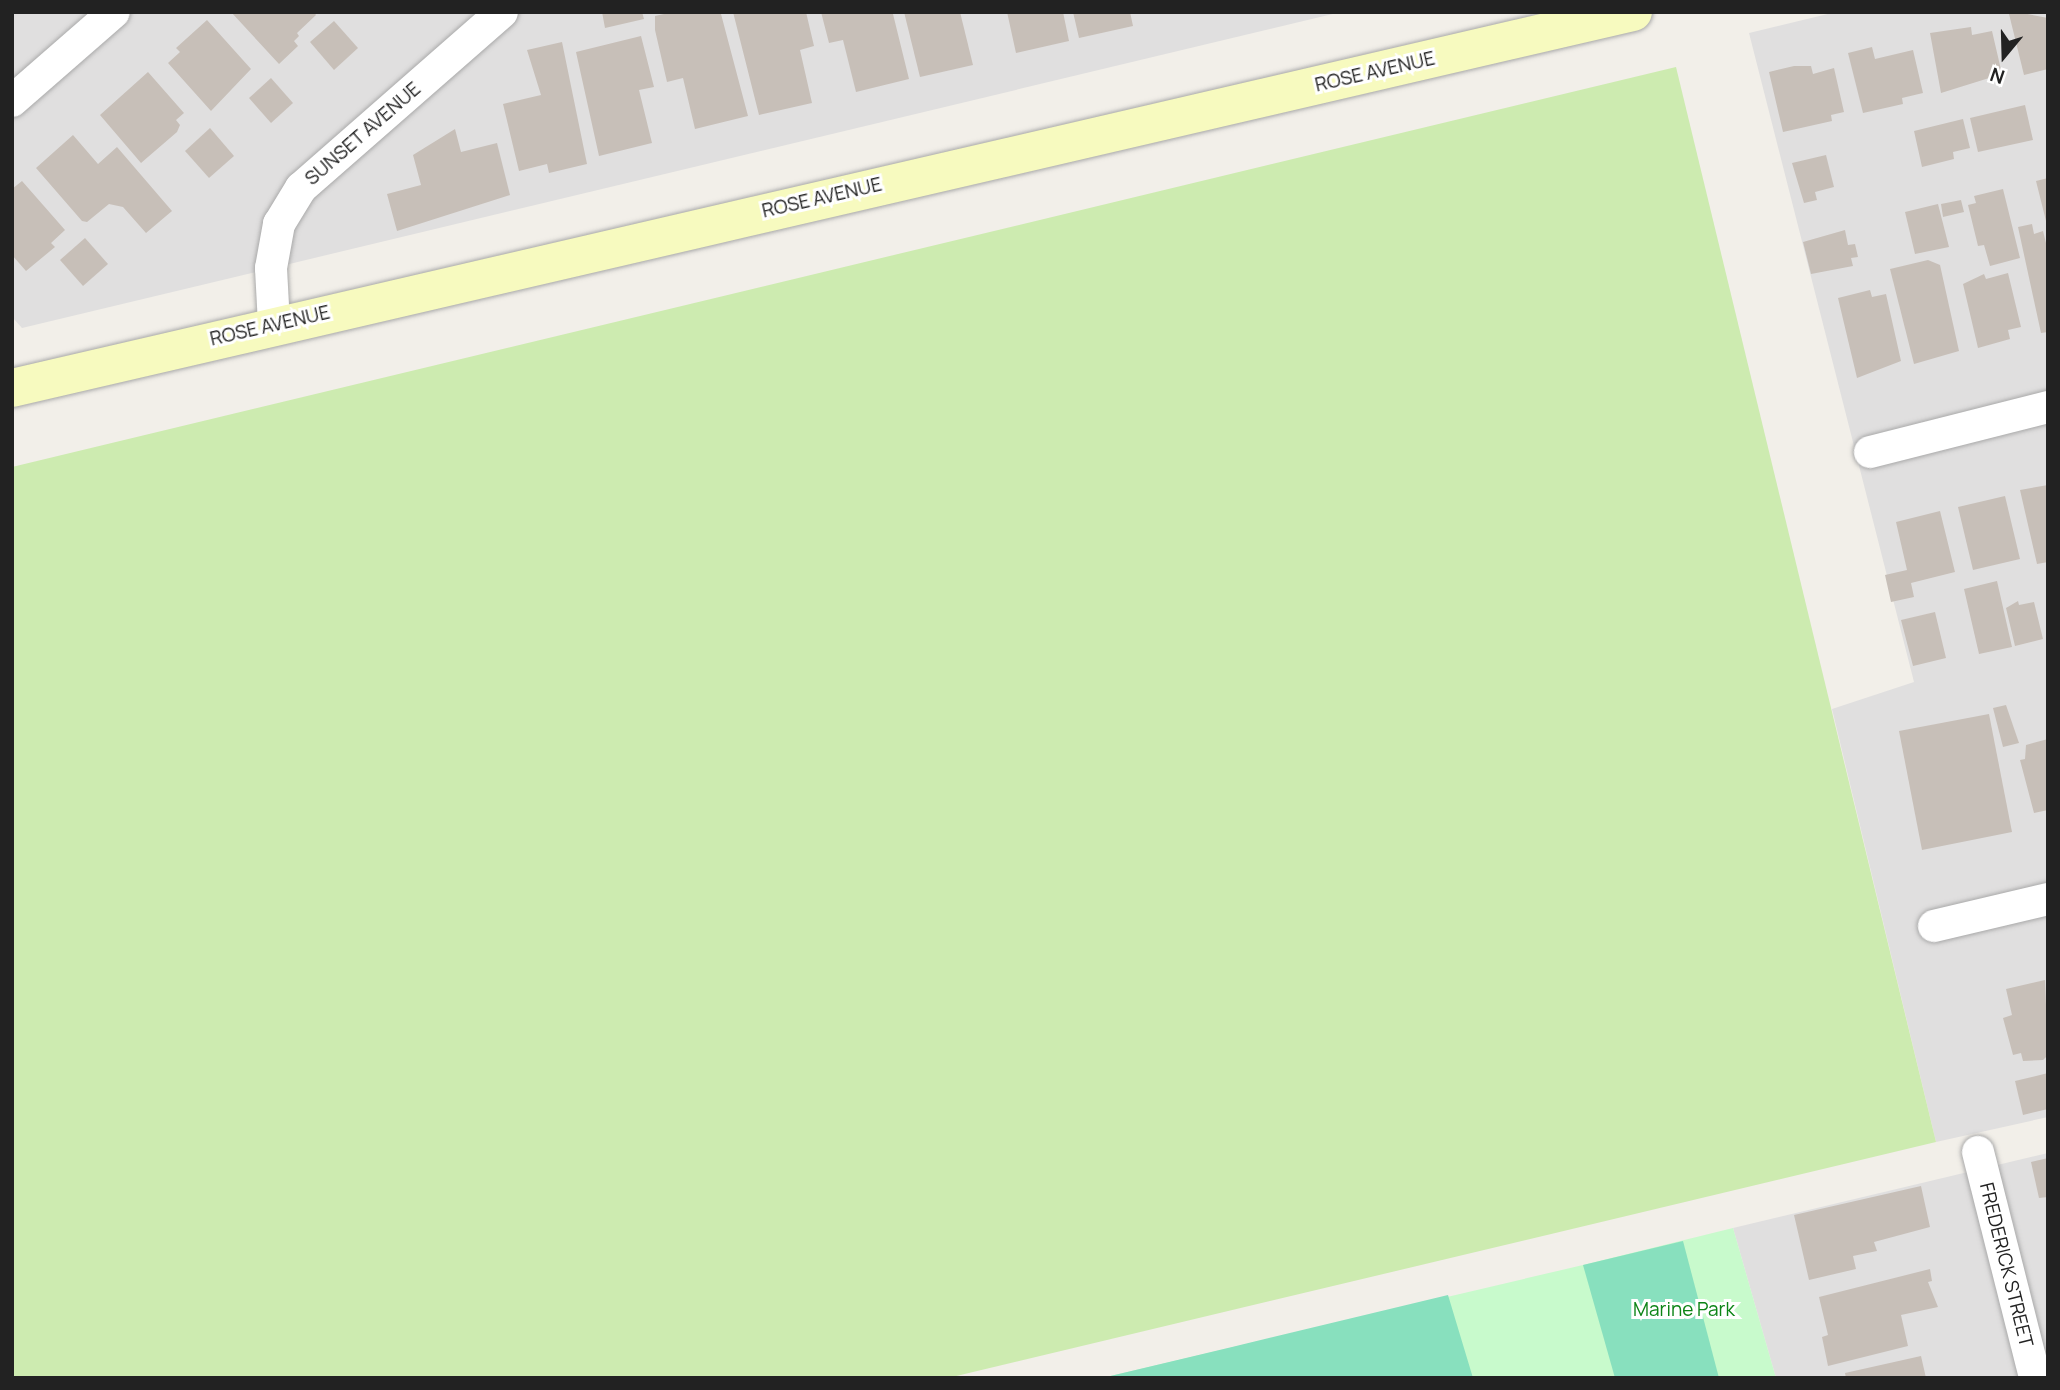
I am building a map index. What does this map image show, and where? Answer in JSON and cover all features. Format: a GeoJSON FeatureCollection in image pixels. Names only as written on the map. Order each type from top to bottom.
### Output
{"type":"FeatureCollection","features":[{"type":"Feature","properties":{"kind":"street"},"geometry":{"type":"LineString","coordinates":[[12,101],[114,12]]}},
{"type":"Feature","properties":{"kind":"street","name":"SUNSET AVENUE"},"geometry":{"type":"LineString","coordinates":[[274,324],[271,268],[279,224],[301,188],[502,12]]}},
{"type":"Feature","properties":{"kind":"street","name":"ROSE AVENUE"},"geometry":{"type":"LineString","coordinates":[[15,383],[1633,12]]}},
{"type":"Feature","properties":{"kind":"street"},"geometry":{"type":"LineString","coordinates":[[1870,452],[2048,407]]}},
{"type":"Feature","properties":{"kind":"street"},"geometry":{"type":"LineString","coordinates":[[1934,926],[2048,899]]}},
{"type":"Feature","properties":{"kind":"street","name":"FREDERICK STREET"},"geometry":{"type":"LineString","coordinates":[[1978,1152],[2035,1378]]}},
{"type":"Feature","properties":{"kind":"shaded area"},"geometry":{"type":"Polygon","coordinates":[[[12,12],[1341,12],[22,328],[12,317],[12,12]]]}},
{"type":"Feature","properties":{"kind":"shaded area"},"geometry":{"type":"Polygon","coordinates":[[[1836,12],[2048,12],[2048,1117],[1936,1142],[1832,709],[1914,682],[1749,33],[1836,12]]]}},
{"type":"Feature","properties":{"kind":"shaded area"},"geometry":{"type":"Polygon","coordinates":[[[2048,1153],[2048,1378],[1776,1378],[1733,1228],[2048,1153]]]}},
{"type":"Feature","properties":{"kind":"green space"},"geometry":{"type":"Polygon","coordinates":[[[1676,67],[1936,1142],[948,1378],[12,1378],[12,467],[1676,67]]]}},
{"type":"Feature","properties":{"kind":"green space","name":"Marine Park"},"geometry":{"type":"Polygon","coordinates":[[[1733,1228],[1776,1378],[1102,1378],[1583,1265],[1733,1228]]]}},
{"type":"Feature","properties":{"kind":"green space"},"geometry":{"type":"Polygon","coordinates":[[[1683,1241],[1719,1378],[1615,1378],[1583,1265],[1683,1241]]]}},
{"type":"Feature","properties":{"kind":"green space"},"geometry":{"type":"Polygon","coordinates":[[[1448,1295],[1473,1378],[1102,1378],[1232,1347],[1448,1295]]]}},
{"type":"Feature","properties":{"kind":"building"},"geometry":{"type":"Polygon","coordinates":[[[231,12],[314,12],[316,15],[297,33],[299,36],[294,41],[298,46],[279,64],[231,12]]]}},
{"type":"Feature","properties":{"kind":"building"},"geometry":{"type":"Polygon","coordinates":[[[602,12],[642,12],[644,19],[605,28],[602,12]]]}},
{"type":"Feature","properties":{"kind":"building"},"geometry":{"type":"Polygon","coordinates":[[[673,12],[721,14],[748,116],[695,129],[683,78],[667,82],[655,30],[655,16],[673,12]]]}},
{"type":"Feature","properties":{"kind":"building"},"geometry":{"type":"Polygon","coordinates":[[[733,12],[806,12],[814,46],[800,50],[812,103],[759,115],[733,12]]]}},
{"type":"Feature","properties":{"kind":"building"},"geometry":{"type":"Polygon","coordinates":[[[821,12],[893,14],[909,79],[856,92],[843,40],[829,43],[821,12]]]}},
{"type":"Feature","properties":{"kind":"building"},"geometry":{"type":"Polygon","coordinates":[[[904,12],[960,12],[973,65],[920,77],[904,12]]]}},
{"type":"Feature","properties":{"kind":"building"},"geometry":{"type":"Polygon","coordinates":[[[1007,12],[1063,12],[1069,41],[1016,53],[1007,12]]]}},
{"type":"Feature","properties":{"kind":"building"},"geometry":{"type":"Polygon","coordinates":[[[1073,12],[1130,12],[1133,26],[1079,38],[1073,12]]]}},
{"type":"Feature","properties":{"kind":"building"},"geometry":{"type":"Polygon","coordinates":[[[2017,12],[2048,18],[2048,69],[2024,75],[2009,14],[2017,12]]]}},
{"type":"Feature","properties":{"kind":"building"},"geometry":{"type":"Polygon","coordinates":[[[207,20],[251,69],[211,111],[168,63],[180,52],[176,48],[207,20]]]}},
{"type":"Feature","properties":{"kind":"building"},"geometry":{"type":"Polygon","coordinates":[[[334,21],[358,48],[334,70],[310,42],[334,21]]]}},
{"type":"Feature","properties":{"kind":"building"},"geometry":{"type":"Polygon","coordinates":[[[1971,27],[1972,35],[1992,31],[2002,74],[1941,93],[1930,33],[1971,27]]]}},
{"type":"Feature","properties":{"kind":"building"},"geometry":{"type":"Polygon","coordinates":[[[641,36],[654,87],[639,90],[652,143],[599,156],[576,52],[641,36]]]}},
{"type":"Feature","properties":{"kind":"building"},"geometry":{"type":"Polygon","coordinates":[[[562,42],[587,164],[549,173],[547,164],[519,171],[503,104],[541,95],[527,50],[562,42]]]}},
{"type":"Feature","properties":{"kind":"building"},"geometry":{"type":"Polygon","coordinates":[[[1872,47],[1875,59],[1913,50],[1923,93],[1902,98],[1903,104],[1863,113],[1848,53],[1872,47]]]}},
{"type":"Feature","properties":{"kind":"building"},"geometry":{"type":"Polygon","coordinates":[[[1794,66],[1811,66],[1813,74],[1834,68],[1844,112],[1831,115],[1832,121],[1783,132],[1769,72],[1794,66]]]}},
{"type":"Feature","properties":{"kind":"building"},"geometry":{"type":"Polygon","coordinates":[[[148,72],[184,113],[176,120],[180,125],[177,132],[141,163],[100,115],[148,72]]]}},
{"type":"Feature","properties":{"kind":"building"},"geometry":{"type":"Polygon","coordinates":[[[271,78],[293,103],[271,123],[249,98],[271,78]]]}},
{"type":"Feature","properties":{"kind":"building"},"geometry":{"type":"Polygon","coordinates":[[[2025,105],[2033,140],[1978,152],[1970,118],[2025,105]]]}},
{"type":"Feature","properties":{"kind":"building"},"geometry":{"type":"Polygon","coordinates":[[[1963,119],[1970,148],[1953,152],[1954,159],[1922,167],[1914,131],[1963,119]]]}},
{"type":"Feature","properties":{"kind":"building"},"geometry":{"type":"Polygon","coordinates":[[[210,128],[234,156],[209,178],[185,151],[210,128]]]}},
{"type":"Feature","properties":{"kind":"building"},"geometry":{"type":"Polygon","coordinates":[[[455,129],[461,152],[497,143],[510,195],[397,231],[387,194],[421,185],[413,155],[455,129]]]}},
{"type":"Feature","properties":{"kind":"building"},"geometry":{"type":"Polygon","coordinates":[[[73,135],[98,164],[117,147],[172,211],[146,233],[123,207],[109,204],[87,222],[82,221],[36,168],[73,135]]]}},
{"type":"Feature","properties":{"kind":"building"},"geometry":{"type":"Polygon","coordinates":[[[1826,155],[1834,187],[1815,192],[1817,200],[1804,203],[1792,163],[1826,155]]]}},
{"type":"Feature","properties":{"kind":"building"},"geometry":{"type":"Polygon","coordinates":[[[2048,178],[2048,225],[2047,225],[2036,181],[2048,178]]]}},
{"type":"Feature","properties":{"kind":"building"},"geometry":{"type":"Polygon","coordinates":[[[22,181],[65,230],[51,243],[55,247],[26,271],[12,255],[12,189],[22,181]]]}},
{"type":"Feature","properties":{"kind":"building"},"geometry":{"type":"Polygon","coordinates":[[[2003,189],[2020,258],[1990,266],[1984,245],[1978,246],[1968,205],[1976,203],[1974,196],[2003,189]]]}},
{"type":"Feature","properties":{"kind":"building"},"geometry":{"type":"Polygon","coordinates":[[[1961,200],[1964,212],[1943,217],[1941,204],[1961,200]]]}},
{"type":"Feature","properties":{"kind":"building"},"geometry":{"type":"Polygon","coordinates":[[[1938,204],[1949,247],[1915,254],[1905,212],[1938,204]]]}},
{"type":"Feature","properties":{"kind":"building"},"geometry":{"type":"Polygon","coordinates":[[[2032,224],[2034,234],[2043,231],[2048,251],[2048,332],[2041,333],[2018,227],[2032,224]]]}},
{"type":"Feature","properties":{"kind":"building"},"geometry":{"type":"Polygon","coordinates":[[[1845,230],[1848,245],[1855,244],[1858,257],[1851,258],[1853,266],[1811,274],[1803,242],[1845,230]]]}},
{"type":"Feature","properties":{"kind":"building"},"geometry":{"type":"Polygon","coordinates":[[[85,238],[108,264],[83,286],[60,260],[85,238]]]}},
{"type":"Feature","properties":{"kind":"building"},"geometry":{"type":"Polygon","coordinates":[[[1928,260],[1940,265],[1959,351],[1914,364],[1890,269],[1928,260]]]}},
{"type":"Feature","properties":{"kind":"building"},"geometry":{"type":"Polygon","coordinates":[[[2008,273],[2021,327],[2008,330],[2010,339],[1978,348],[1963,284],[1984,274],[1986,279],[2008,273]]]}},
{"type":"Feature","properties":{"kind":"building"},"geometry":{"type":"Polygon","coordinates":[[[1870,290],[1872,297],[1886,294],[1901,361],[1857,378],[1838,298],[1870,290]]]}},
{"type":"Feature","properties":{"kind":"building"},"geometry":{"type":"Polygon","coordinates":[[[2048,485],[2048,562],[2037,564],[2020,490],[2048,485]]]}},
{"type":"Feature","properties":{"kind":"building"},"geometry":{"type":"Polygon","coordinates":[[[2005,496],[2020,559],[1973,570],[1958,507],[2005,496]]]}},
{"type":"Feature","properties":{"kind":"building"},"geometry":{"type":"Polygon","coordinates":[[[1940,511],[1955,572],[1911,583],[1914,597],[1891,602],[1885,575],[1907,570],[1896,522],[1940,511]]]}},
{"type":"Feature","properties":{"kind":"building"},"geometry":{"type":"Polygon","coordinates":[[[1997,581],[2012,647],[1979,654],[1964,589],[1997,581]]]}},
{"type":"Feature","properties":{"kind":"building"},"geometry":{"type":"Polygon","coordinates":[[[2018,601],[2019,605],[2034,602],[2043,639],[2015,646],[2006,608],[2018,601]]]}},
{"type":"Feature","properties":{"kind":"building"},"geometry":{"type":"Polygon","coordinates":[[[1935,612],[1946,658],[1913,666],[1901,620],[1935,612]]]}},
{"type":"Feature","properties":{"kind":"building"},"geometry":{"type":"Polygon","coordinates":[[[2006,705],[2019,743],[2003,747],[1993,708],[2006,705]]]}},
{"type":"Feature","properties":{"kind":"building"},"geometry":{"type":"Polygon","coordinates":[[[1989,714],[2012,832],[1922,850],[1899,731],[1989,714]]]}},
{"type":"Feature","properties":{"kind":"building"},"geometry":{"type":"Polygon","coordinates":[[[2048,739],[2048,810],[2034,813],[2020,760],[2025,759],[2026,745],[2048,739]]]}},
{"type":"Feature","properties":{"kind":"building"},"geometry":{"type":"Polygon","coordinates":[[[2045,980],[2048,1055],[2043,1060],[2023,1061],[2021,1053],[2013,1055],[2003,1018],[2012,1015],[2006,989],[2045,980]]]}},
{"type":"Feature","properties":{"kind":"building"},"geometry":{"type":"Polygon","coordinates":[[[2048,1073],[2048,1109],[2023,1115],[2015,1081],[2048,1073]]]}},
{"type":"Feature","properties":{"kind":"building"},"geometry":{"type":"Polygon","coordinates":[[[2048,1158],[2048,1197],[2039,1198],[2031,1162],[2048,1158]]]}},
{"type":"Feature","properties":{"kind":"building"},"geometry":{"type":"Polygon","coordinates":[[[1921,1186],[1930,1227],[1874,1242],[1877,1251],[1853,1256],[1856,1269],[1809,1280],[1794,1215],[1921,1186]]]}},
{"type":"Feature","properties":{"kind":"building"},"geometry":{"type":"Polygon","coordinates":[[[1930,1269],[1932,1281],[1928,1282],[1938,1307],[1901,1315],[1908,1346],[1828,1366],[1822,1337],[1828,1335],[1819,1297],[1930,1269]]]}},
{"type":"Feature","properties":{"kind":"building"},"geometry":{"type":"Polygon","coordinates":[[[1921,1356],[1926,1378],[1846,1378],[1845,1373],[1921,1356]]]}}]}
